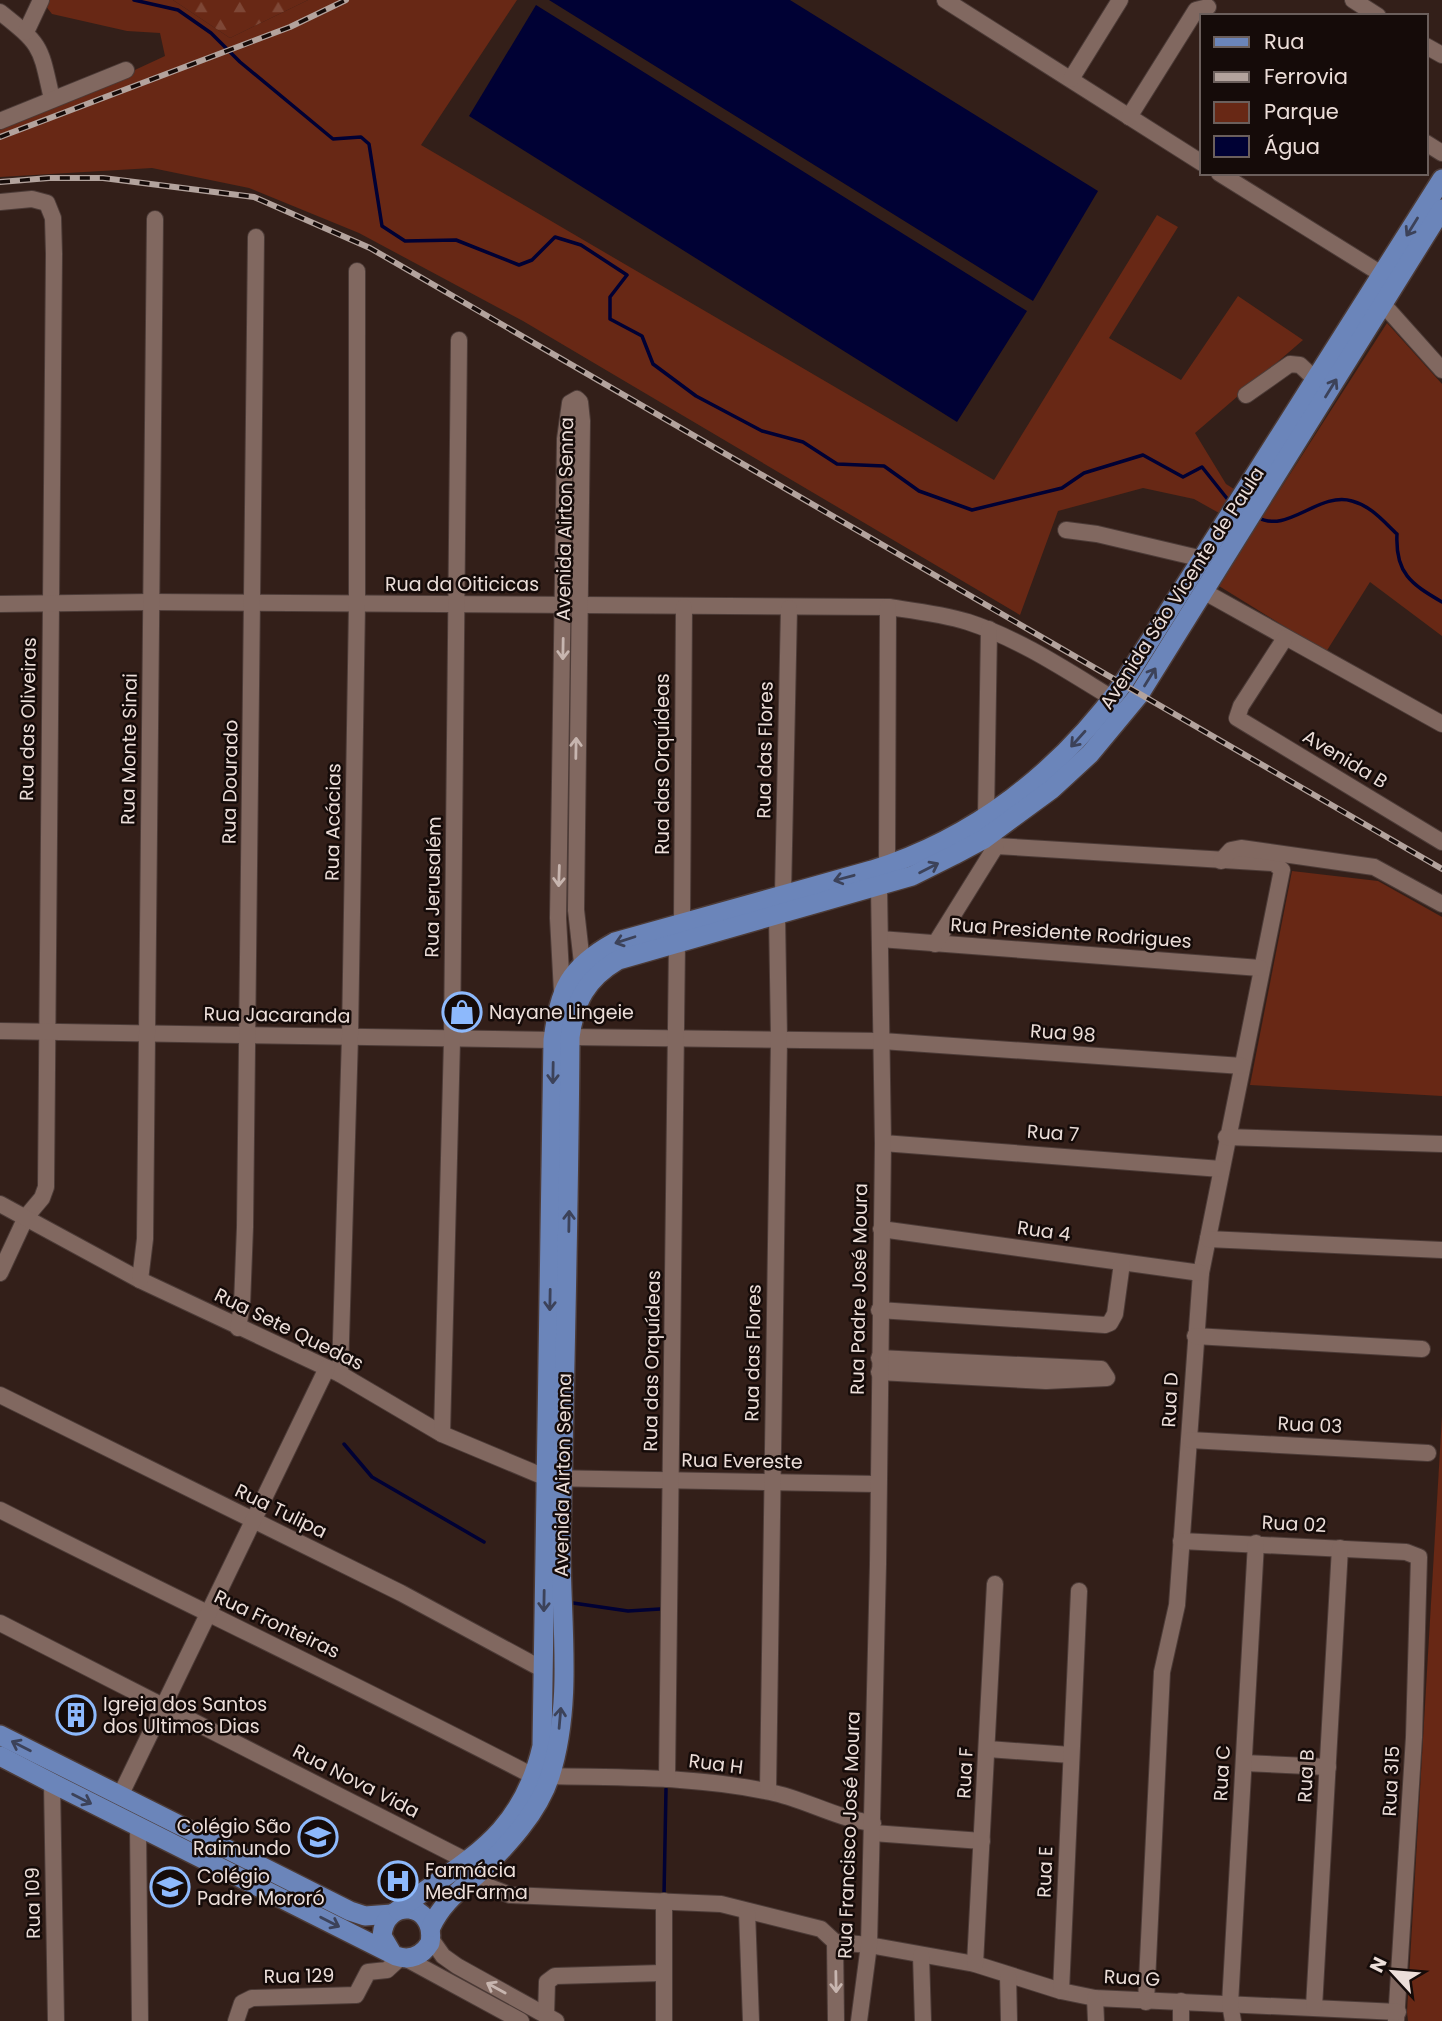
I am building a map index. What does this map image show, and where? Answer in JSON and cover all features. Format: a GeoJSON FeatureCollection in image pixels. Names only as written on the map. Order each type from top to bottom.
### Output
{"type":"FeatureCollection","features":[{"type":"Feature","properties":{"kind":"main road","name":"Avenida São Vicente de Paula"},"geometry":{"type":"LineString","coordinates":[[1307,410],[1315,380],[1442,179]]}},
{"type":"Feature","properties":{"kind":"main road","name":"Avenida São Vicente de Paula"},"geometry":{"type":"LineString","coordinates":[[582,963],[615,942],[682,922],[777,915],[912,876],[990,843],[1090,754],[1139,695],[1203,591],[1234,526],[1307,410],[1383,304],[1441,215]]}},
{"type":"Feature","properties":{"kind":"main road","name":"Avenida São Vicente de Paula"},"geometry":{"type":"LineString","coordinates":[[588,982],[618,960],[677,943],[783,894],[887,866],[986,817],[1040,778],[1112,698],[1203,559],[1234,526]]}},
{"type":"Feature","properties":{"kind":"main road","name":"Avenida Airton Senna"},"geometry":{"type":"LineString","coordinates":[[431,1933],[440,1908],[470,1871],[524,1823],[561,1716],[555,1478],[562,992],[582,963]]}},
{"type":"Feature","properties":{"kind":"main road","name":"Avenida Airton Senna"},"geometry":{"type":"LineString","coordinates":[[561,1039],[588,982]]}},
{"type":"Feature","properties":{"kind":"main road","name":"Avenida Airton Senna"},"geometry":{"type":"LineString","coordinates":[[542,1776],[542,1669],[555,1478]]}},
{"type":"Feature","properties":{"kind":"main road"},"geometry":{"type":"LineString","coordinates":[[0,1735],[350,1911],[365,1916],[406,1909],[421,1913],[431,1933],[422,1953],[399,1956],[0,1756]]}},
{"type":"Feature","properties":{"kind":"main road","name":"Avenida Airton Senna"},"geometry":{"type":"LineString","coordinates":[[395,1912],[470,1871]]}},
{"type":"Feature","properties":{"kind":"main road"},"geometry":{"type":"LineString","coordinates":[[395,1912],[383,1928],[382,1936],[399,1956]]}},
{"type":"Feature","properties":{"kind":"street"},"geometry":{"type":"LineString","coordinates":[[26,32],[41,0]]}},
{"type":"Feature","properties":{"kind":"street"},"geometry":{"type":"LineString","coordinates":[[945,0],[1200,162]]}},
{"type":"Feature","properties":{"kind":"street"},"geometry":{"type":"LineString","coordinates":[[1071,79],[1120,0]]}},
{"type":"Feature","properties":{"kind":"street"},"geometry":{"type":"LineString","coordinates":[[1353,0],[1375,14]]}},
{"type":"Feature","properties":{"kind":"street"},"geometry":{"type":"LineString","coordinates":[[1129,117],[1196,10],[1214,8]]}},
{"type":"Feature","properties":{"kind":"street"},"geometry":{"type":"LineString","coordinates":[[0,12],[38,45],[52,99]]}},
{"type":"Feature","properties":{"kind":"street"},"geometry":{"type":"LineString","coordinates":[[0,121],[126,70]]}},
{"type":"Feature","properties":{"kind":"street"},"geometry":{"type":"LineString","coordinates":[[1222,175],[1383,275]]}},
{"type":"Feature","properties":{"kind":"street","name":"Rua das Oliveiras"},"geometry":{"type":"LineString","coordinates":[[0,202],[43,201],[51,207],[53,218],[46,1187],[42,1198],[26,1217],[0,1273]]}},
{"type":"Feature","properties":{"kind":"street","name":"Rua Monte Sinai"},"geometry":{"type":"LineString","coordinates":[[140,1280],[145,1239],[155,219]]}},
{"type":"Feature","properties":{"kind":"street","name":"Rua Dourado"},"geometry":{"type":"LineString","coordinates":[[238,1328],[242,1305],[245,1227],[256,237]]}},
{"type":"Feature","properties":{"kind":"street","name":"Rua Acácias"},"geometry":{"type":"LineString","coordinates":[[120,1796],[255,1521],[333,1371],[350,1036],[357,604],[357,271]]}},
{"type":"Feature","properties":{"kind":"street"},"geometry":{"type":"LineString","coordinates":[[1383,304],[1442,370]]}},
{"type":"Feature","properties":{"kind":"street","name":"Rua Jerusalém"},"geometry":{"type":"LineString","coordinates":[[442,1434],[452,1040],[459,340]]}},
{"type":"Feature","properties":{"kind":"street"},"geometry":{"type":"LineString","coordinates":[[1246,395],[1290,365],[1300,365],[1315,380]]}},
{"type":"Feature","properties":{"kind":"street","name":"Avenida Airton Senna"},"geometry":{"type":"LineString","coordinates":[[571,605],[582,421],[580,402],[576,399],[567,409],[565,439],[571,605],[569,775],[576,933],[582,963]]}},
{"type":"Feature","properties":{"kind":"street"},"geometry":{"type":"LineString","coordinates":[[1066,530],[1097,534],[1203,559]]}},
{"type":"Feature","properties":{"kind":"street"},"geometry":{"type":"LineString","coordinates":[[1203,591],[1442,724]]}},
{"type":"Feature","properties":{"kind":"street","name":"Rua da Oiticicas"},"geometry":{"type":"LineString","coordinates":[[0,604],[151,602],[888,607],[952,618],[989,629],[1048,659],[1112,698]]}},
{"type":"Feature","properties":{"kind":"street","name":"Rua das Orquídeas"},"geometry":{"type":"LineString","coordinates":[[682,922],[684,607]]}},
{"type":"Feature","properties":{"kind":"street"},"geometry":{"type":"LineString","coordinates":[[887,866],[888,607]]}},
{"type":"Feature","properties":{"kind":"street","name":"Rua das Flores"},"geometry":{"type":"LineString","coordinates":[[783,894],[789,608]]}},
{"type":"Feature","properties":{"kind":"street"},"geometry":{"type":"LineString","coordinates":[[986,817],[989,629]]}},
{"type":"Feature","properties":{"kind":"street","name":"Avenida B"},"geometry":{"type":"LineString","coordinates":[[1285,638],[1237,713],[1241,723],[1442,842]]}},
{"type":"Feature","properties":{"kind":"street","name":"Avenida Airton Senna"},"geometry":{"type":"LineString","coordinates":[[562,992],[558,918],[569,775]]}},
{"type":"Feature","properties":{"kind":"street"},"geometry":{"type":"LineString","coordinates":[[935,944],[990,843],[1221,861],[1231,850],[1241,848],[1374,867],[1442,904]]}},
{"type":"Feature","properties":{"kind":"street","name":"Rua D"},"geometry":{"type":"LineString","coordinates":[[1146,2002],[1162,1672],[1177,1605],[1201,1273],[1260,968],[1282,878],[1280,866],[1221,861]]}},
{"type":"Feature","properties":{"kind":"street","name":"Rua Padre José Moura"},"geometry":{"type":"LineString","coordinates":[[874,1692],[883,1143],[879,886]]}},
{"type":"Feature","properties":{"kind":"street","name":"Rua das Flores"},"geometry":{"type":"LineString","coordinates":[[768,1791],[779,1040],[777,915]]}},
{"type":"Feature","properties":{"kind":"street","name":"Rua Presidente Rodrigues"},"geometry":{"type":"LineString","coordinates":[[880,939],[1260,968]]}},
{"type":"Feature","properties":{"kind":"street","name":"Rua das Orquídeas"},"geometry":{"type":"LineString","coordinates":[[667,1779],[677,943]]}},
{"type":"Feature","properties":{"kind":"street","name":"Rua Jacaranda"},"geometry":{"type":"LineString","coordinates":[[0,1031],[452,1040],[676,1038],[881,1041]]}},
{"type":"Feature","properties":{"kind":"street","name":"Rua 98"},"geometry":{"type":"LineString","coordinates":[[881,1041],[1242,1066]]}},
{"type":"Feature","properties":{"kind":"street"},"geometry":{"type":"LineString","coordinates":[[1226,1138],[1442,1144]]}},
{"type":"Feature","properties":{"kind":"street","name":"Rua 7"},"geometry":{"type":"LineString","coordinates":[[883,1143],[1221,1169]]}},
{"type":"Feature","properties":{"kind":"street","name":"Rua Sete Quedas"},"geometry":{"type":"LineString","coordinates":[[0,1204],[140,1280],[333,1371],[442,1434],[555,1478]]}},
{"type":"Feature","properties":{"kind":"street","name":"Rua 4"},"geometry":{"type":"LineString","coordinates":[[881,1229],[1201,1273]]}},
{"type":"Feature","properties":{"kind":"street"},"geometry":{"type":"LineString","coordinates":[[1208,1238],[1442,1250]]}},
{"type":"Feature","properties":{"kind":"street"},"geometry":{"type":"LineString","coordinates":[[879,1310],[1100,1325],[1110,1323],[1114,1318],[1122,1263]]}},
{"type":"Feature","properties":{"kind":"street"},"geometry":{"type":"LineString","coordinates":[[1195,1336],[1422,1349]]}},
{"type":"Feature","properties":{"kind":"street"},"geometry":{"type":"LineString","coordinates":[[879,1365],[1046,1374]]}},
{"type":"Feature","properties":{"kind":"street","name":"Rua Tulipa"},"geometry":{"type":"LineString","coordinates":[[0,1395],[401,1594],[542,1669]]}},
{"type":"Feature","properties":{"kind":"street","name":"Rua 03"},"geometry":{"type":"LineString","coordinates":[[1190,1440],[1428,1453]]}},
{"type":"Feature","properties":{"kind":"street","name":"Rua Evereste"},"geometry":{"type":"LineString","coordinates":[[555,1478],[878,1484]]}},
{"type":"Feature","properties":{"kind":"street","name":"Rua Fronteiras"},"geometry":{"type":"LineString","coordinates":[[0,1510],[208,1615],[373,1692],[542,1776]]}},
{"type":"Feature","properties":{"kind":"street","name":"Rua 02"},"geometry":{"type":"LineString","coordinates":[[1181,1541],[1406,1552]]}},
{"type":"Feature","properties":{"kind":"street","name":"Rua C"},"geometry":{"type":"LineString","coordinates":[[1233,2021],[1230,2004],[1256,1543]]}},
{"type":"Feature","properties":{"kind":"street","name":"Rua B"},"geometry":{"type":"LineString","coordinates":[[1314,2007],[1340,1548]]}},
{"type":"Feature","properties":{"kind":"street","name":"Rua 315"},"geometry":{"type":"LineString","coordinates":[[1397,2017],[1420,1575],[1419,1557],[1406,1552]]}},
{"type":"Feature","properties":{"kind":"street","name":"Rua F"},"geometry":{"type":"LineString","coordinates":[[975,1965],[995,1584]]}},
{"type":"Feature","properties":{"kind":"street","name":"Rua E"},"geometry":{"type":"LineString","coordinates":[[1061,1991],[1079,1591]]}},
{"type":"Feature","properties":{"kind":"street","name":"Rua Nova Vida"},"geometry":{"type":"LineString","coordinates":[[0,1623],[164,1706],[510,1895],[721,1904],[821,1928],[835,1942],[869,1945]]}},
{"type":"Feature","properties":{"kind":"street","name":"Rua Francisco José Moura"},"geometry":{"type":"LineString","coordinates":[[859,2021],[869,1945],[874,1692]]}},
{"type":"Feature","properties":{"kind":"street"},"geometry":{"type":"LineString","coordinates":[[988,1749],[1071,1755]]}},
{"type":"Feature","properties":{"kind":"street"},"geometry":{"type":"LineString","coordinates":[[1244,1763],[1328,1766]]}},
{"type":"Feature","properties":{"kind":"street","name":"Rua H"},"geometry":{"type":"LineString","coordinates":[[542,1776],[667,1779],[768,1791],[873,1828],[982,1841]]}},
{"type":"Feature","properties":{"kind":"street","name":"Rua 109"},"geometry":{"type":"LineString","coordinates":[[52,1783],[56,2021]]}},
{"type":"Feature","properties":{"kind":"street"},"geometry":{"type":"LineString","coordinates":[[138,1826],[140,2021]]}},
{"type":"Feature","properties":{"kind":"street"},"geometry":{"type":"LineString","coordinates":[[664,1900],[664,2021]]}},
{"type":"Feature","properties":{"kind":"street"},"geometry":{"type":"LineString","coordinates":[[747,1911],[751,2021]]}},
{"type":"Feature","properties":{"kind":"street"},"geometry":{"type":"LineString","coordinates":[[431,1933],[443,1956],[551,2019]]}},
{"type":"Feature","properties":{"kind":"street","name":"Rua Francisco José Moura"},"geometry":{"type":"LineString","coordinates":[[835,1942],[836,2021]]}},
{"type":"Feature","properties":{"kind":"street","name":"Rua G"},"geometry":{"type":"LineString","coordinates":[[869,1945],[975,1965],[1061,1991],[1095,1998],[1314,2007],[1397,2017]]}},
{"type":"Feature","properties":{"kind":"street"},"geometry":{"type":"LineString","coordinates":[[921,1955],[923,2021]]}},
{"type":"Feature","properties":{"kind":"street"},"geometry":{"type":"LineString","coordinates":[[399,1956],[505,2017],[521,2021]]}},
{"type":"Feature","properties":{"kind":"street","name":"Rua 129"},"geometry":{"type":"LineString","coordinates":[[236,2021],[242,2003],[252,1998],[356,1995],[368,1972],[391,1968],[399,1956]]}},
{"type":"Feature","properties":{"kind":"street"},"geometry":{"type":"LineString","coordinates":[[551,2019],[547,1982],[555,1976],[662,1973]]}},
{"type":"Feature","properties":{"kind":"street"},"geometry":{"type":"LineString","coordinates":[[1008,1975],[1009,2021]]}},
{"type":"Feature","properties":{"kind":"street"},"geometry":{"type":"LineString","coordinates":[[1095,1998],[1096,2021]]}},
{"type":"Feature","properties":{"kind":"street"},"geometry":{"type":"LineString","coordinates":[[1181,2001],[1181,2021]]}},
{"type":"Feature","properties":{"kind":"green space"},"geometry":{"type":"Polygon","coordinates":[[[41,0],[173,0],[230,38],[308,0],[517,0],[421,145],[994,480],[1157,215],[1178,227],[1109,338],[1181,380],[1238,296],[1303,340],[1195,433],[1226,484],[1267,510],[1387,323],[1442,384],[1442,636],[1370,582],[1326,652],[1219,586],[1253,532],[1194,499],[1143,488],[1058,511],[1020,615],[523,321],[359,233],[249,188],[152,168],[0,177],[0,124],[165,56],[160,33],[127,31],[52,14],[41,0]]]}},
{"type":"Feature","properties":{"kind":"green space"},"geometry":{"type":"Polygon","coordinates":[[[173,0],[308,0],[230,38],[173,0]]]}},
{"type":"Feature","properties":{"kind":"green space"},"geometry":{"type":"Polygon","coordinates":[[[1292,871],[1378,881],[1442,917],[1442,1096],[1250,1085],[1292,871]]]}},
{"type":"Feature","properties":{"kind":"green space"},"geometry":{"type":"Polygon","coordinates":[[[1442,1416],[1442,2021],[1408,2021],[1407,2012],[1442,1416]]]}},
{"type":"Feature","properties":{"kind":"water"},"geometry":{"type":"Polygon","coordinates":[[[549,0],[790,0],[1098,191],[1033,301],[549,0]]]}},
{"type":"Feature","properties":{"kind":"water"},"geometry":{"type":"Polygon","coordinates":[[[536,5],[1027,311],[957,422],[469,116],[536,5]]]}},
{"type":"Feature","properties":{"kind":"waterway"},"geometry":{"type":"LineString","coordinates":[[134,0],[178,10],[211,33],[240,62],[333,139],[361,137],[369,144],[382,226],[405,241],[456,240],[519,265],[532,260],[555,237],[581,245],[627,275],[610,297],[610,319],[642,336],[653,364],[696,396],[762,431],[803,442],[837,464],[884,466],[919,491],[972,510],[1062,488],[1084,473],[1143,455],[1183,477],[1202,467],[1229,501]]}},
{"type":"Feature","properties":{"kind":"waterway"},"geometry":{"type":"LineString","coordinates":[[1257,517],[1280,521],[1327,502],[1340,500],[1359,503],[1376,514],[1397,534],[1399,559],[1407,576],[1442,602]]}},
{"type":"Feature","properties":{"kind":"waterway"},"geometry":{"type":"LineString","coordinates":[[344,1444],[372,1477],[484,1542]]}},
{"type":"Feature","properties":{"kind":"waterway"},"geometry":{"type":"LineString","coordinates":[[573,1603],[628,1611],[660,1609]]}},
{"type":"Feature","properties":{"kind":"waterway"},"geometry":{"type":"LineString","coordinates":[[664,1895],[666,1789]]}},
{"type":"Feature","properties":{"kind":"railway"},"geometry":{"type":"LineString","coordinates":[[0,137],[290,27],[346,0]]}},
{"type":"Feature","properties":{"kind":"railway"},"geometry":{"type":"LineString","coordinates":[[0,182],[103,178],[254,197],[370,248],[1442,869]]}},
{"type":"Feature","properties":{"kind":"place","name":"Nayane Lingeie"},"geometry":{"type":"Point","coordinates":[462,1012]}},
{"type":"Feature","properties":{"kind":"place","name":"Igreja dos Santos dos Ultimos Dias"},"geometry":{"type":"Point","coordinates":[76,1715]}},
{"type":"Feature","properties":{"kind":"place","name":"Colégio São Raimundo"},"geometry":{"type":"Point","coordinates":[318,1837]}},
{"type":"Feature","properties":{"kind":"place","name":"Farmácia MedFarma"},"geometry":{"type":"Point","coordinates":[398,1881]}},
{"type":"Feature","properties":{"kind":"place","name":"Colégio Padre Mororó"},"geometry":{"type":"Point","coordinates":[170,1887]}}]}
